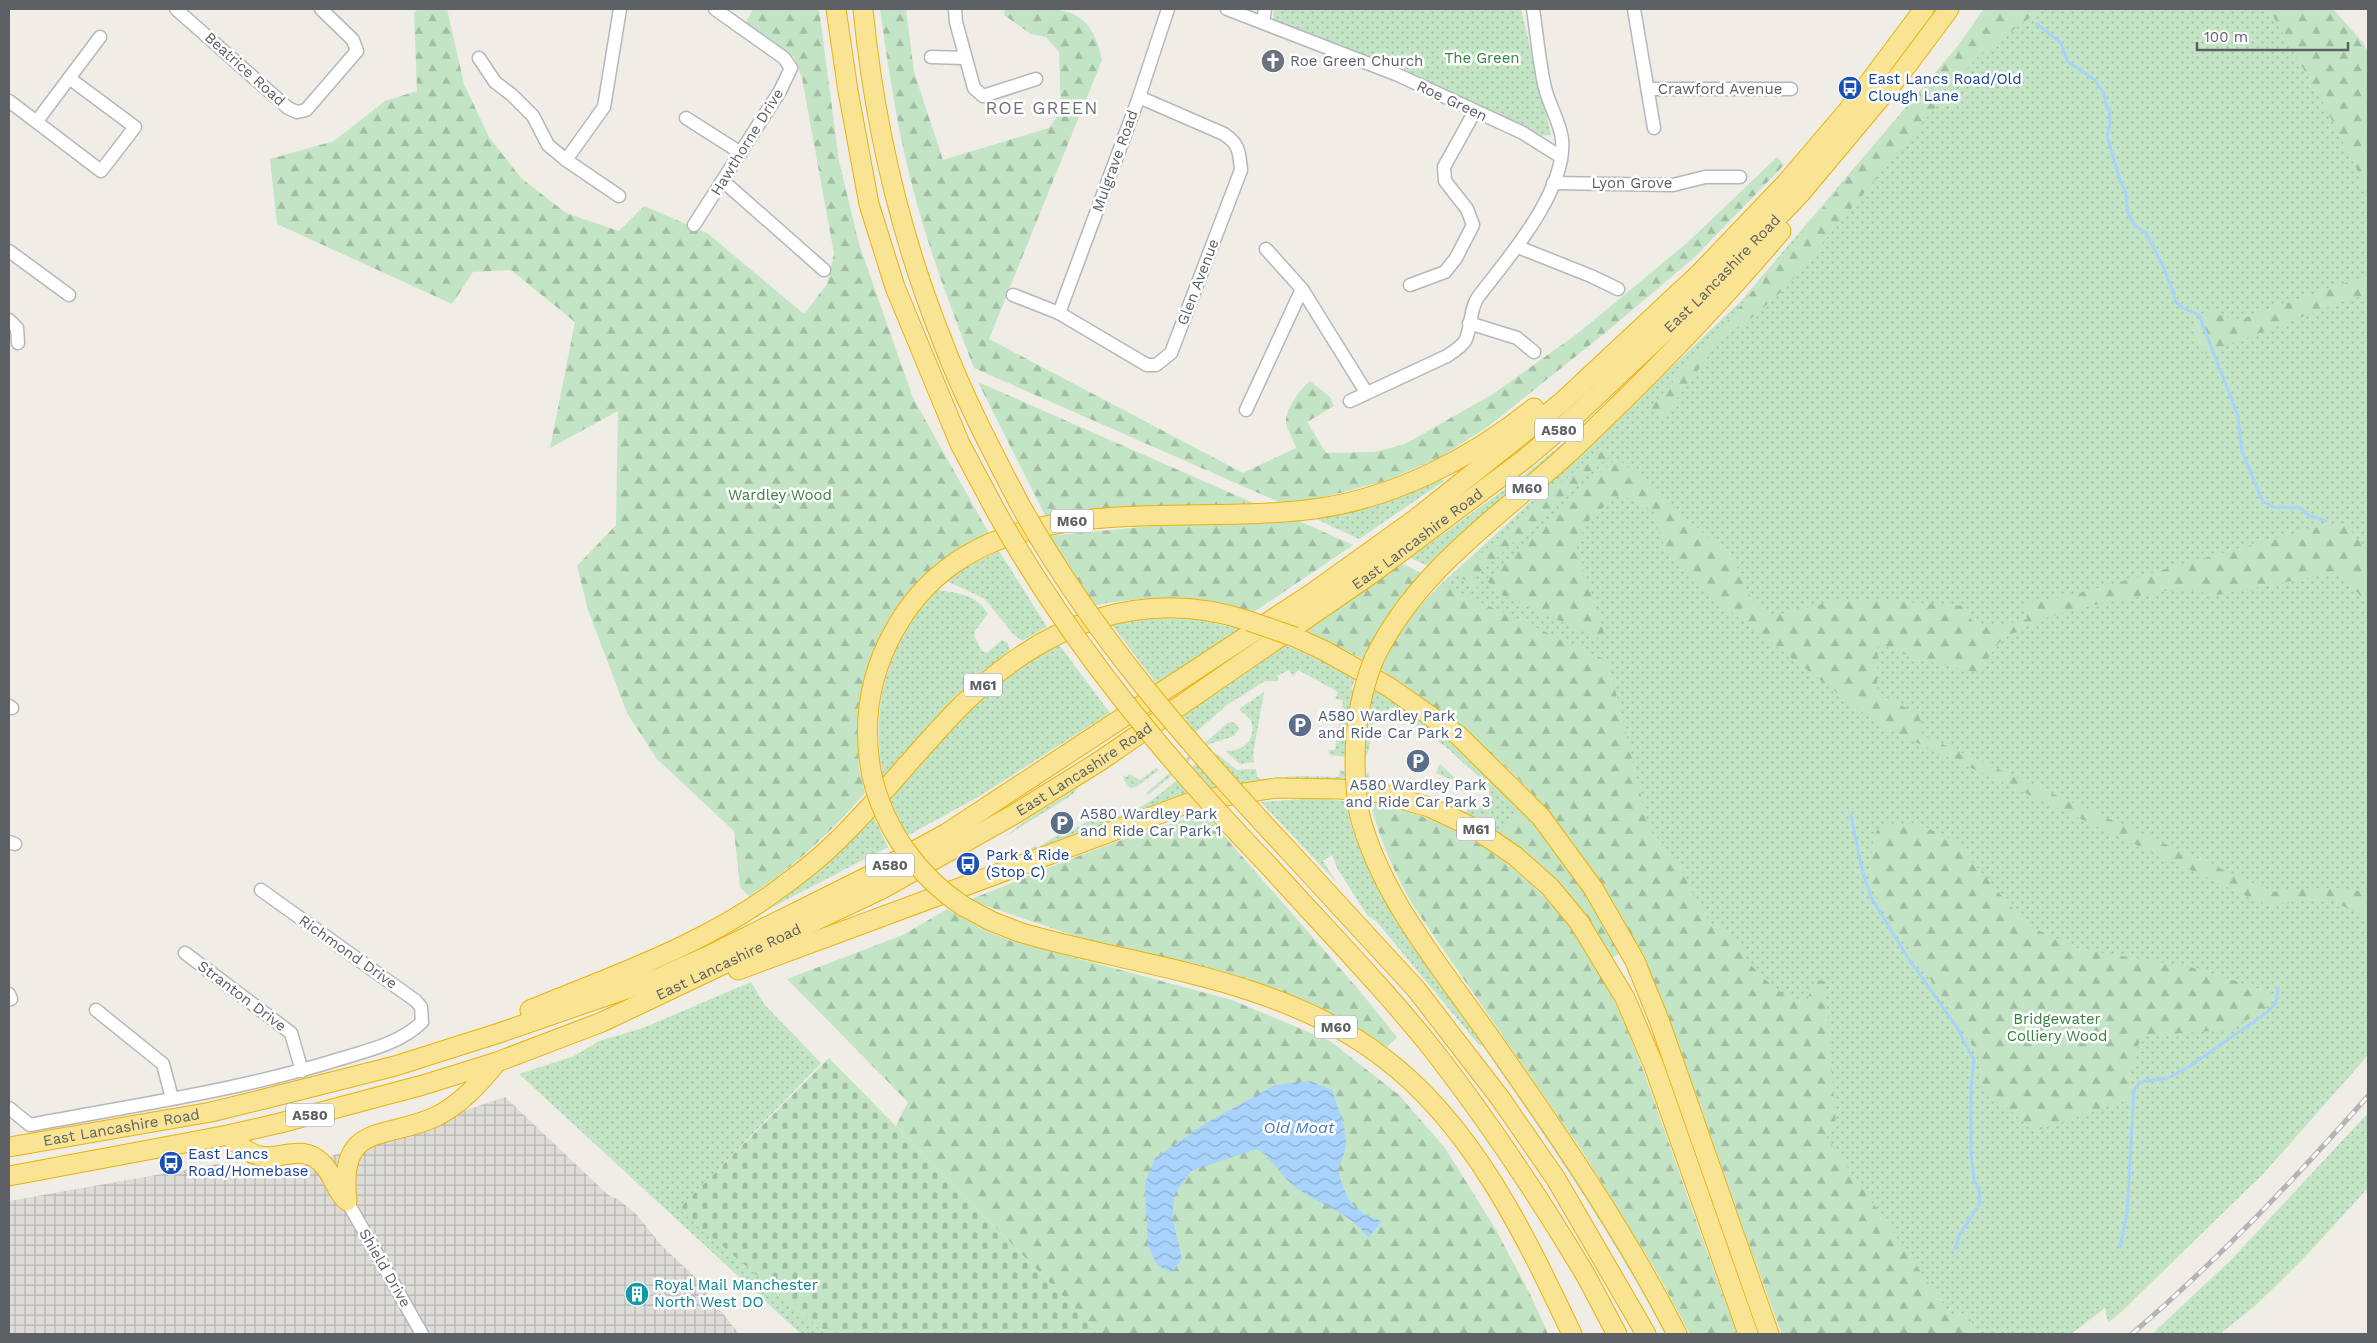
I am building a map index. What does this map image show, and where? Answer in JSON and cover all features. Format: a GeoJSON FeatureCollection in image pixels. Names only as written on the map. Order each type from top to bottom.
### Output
{"type":"FeatureCollection","features":[{"type":"Feature","properties":{"kind":"highway"},"geometry":{"type":"LineString","coordinates":[[836,9],[848,91],[869,204],[895,287],[960,444],[996,514],[1037,582],[1104,678],[1152,737],[1378,985],[1433,1051],[1492,1129],[1533,1191],[1586,1275],[1615,1331]]}},
{"type":"Feature","properties":{"kind":"highway","name":"M60"},"geometry":{"type":"LineString","coordinates":[[863,9],[882,138],[899,212],[941,340],[969,405],[1018,501],[1065,580],[1130,671],[1216,772],[1416,989],[1500,1098],[1556,1179],[1646,1334]]}},
{"type":"Feature","properties":{"kind":"highway","name":"East Lancashire Road"},"geometry":{"type":"LineString","coordinates":[[9,1147],[234,1106],[395,1066],[499,1033],[679,969],[784,920],[865,878],[972,818],[1311,594],[1417,518],[1562,402],[1699,274],[1786,183],[1834,128],[1924,9]]}},
{"type":"Feature","properties":{"kind":"highway","name":"East Lancashire Road"},"geometry":{"type":"LineString","coordinates":[[9,1176],[228,1135],[347,1106],[497,1062],[602,1022],[874,893],[1012,815],[1096,764],[1374,572],[1526,458],[1618,377],[1697,301],[1787,207],[1842,145],[1902,72],[1949,9]]}},
{"type":"Feature","properties":{"kind":"highway","name":"M60"},"geometry":{"type":"LineString","coordinates":[[1677,1334],[1627,1244],[1577,1162],[1403,913],[1374,859],[1359,812],[1354,763],[1355,731],[1360,702],[1374,659],[1408,603],[1432,575],[1572,450],[1693,328],[1784,228],[1825,175],[1842,145]]}},
{"type":"Feature","properties":{"kind":"highway","name":"M60"},"geometry":{"type":"LineString","coordinates":[[1572,1334],[1522,1236],[1476,1159],[1422,1092],[1368,1046],[1315,1016],[1253,992],[1173,970],[1042,939],[1003,926],[963,906],[928,878],[902,848],[885,816],[872,776],[867,743],[868,706],[876,670],[889,640],[905,613],[922,592],[949,567],[977,549],[1023,530],[1056,523],[1092,519],[1248,514],[1315,509],[1361,498],[1435,472],[1466,456],[1516,422],[1699,274]]}},
{"type":"Feature","properties":{"kind":"highway","name":"M61"},"geometry":{"type":"LineString","coordinates":[[780,888],[844,834],[973,694],[1007,665],[1046,640],[1070,628],[1098,617],[1146,608],[1195,609],[1249,621],[1295,637],[1325,651],[1389,687],[1460,736],[1542,817],[1593,888],[1635,961],[1659,1020],[1769,1334]]}},
{"type":"Feature","properties":{"kind":"highway","name":"M61"},"geometry":{"type":"LineString","coordinates":[[916,904],[1194,801],[1276,788],[1339,789],[1380,793],[1429,807],[1474,828],[1533,871],[1565,904],[1579,922],[1625,998],[1654,1066],[1748,1334]]}},
{"type":"Feature","properties":{"kind":"highway"},"geometry":{"type":"LineString","coordinates":[[856,925],[910,874]]}},
{"type":"Feature","properties":{"kind":"highway","name":"A580"},"geometry":{"type":"LineString","coordinates":[[395,1066],[694,942],[744,913],[780,888]]}},
{"type":"Feature","properties":{"kind":"highway","name":"A580"},"geometry":{"type":"LineString","coordinates":[[602,1022],[916,904]]}},
{"type":"Feature","properties":{"kind":"highway"},"geometry":{"type":"LineString","coordinates":[[347,1201],[346,1168],[353,1152],[361,1143],[372,1135],[433,1118],[447,1111],[482,1081],[497,1062]]}},
{"type":"Feature","properties":{"kind":"highway"},"geometry":{"type":"LineString","coordinates":[[228,1135],[245,1149],[259,1156],[274,1157],[299,1153],[315,1158],[328,1170],[347,1201]]}},
{"type":"Feature","properties":{"kind":"street","name":"Beatrice Road"},"geometry":{"type":"LineString","coordinates":[[176,9],[288,108],[297,112],[306,110],[357,51],[353,40],[322,9]]}},
{"type":"Feature","properties":{"kind":"street"},"geometry":{"type":"LineString","coordinates":[[566,160],[604,107],[620,9]]}},
{"type":"Feature","properties":{"kind":"street","name":"Hawthorne Drive"},"geometry":{"type":"LineString","coordinates":[[694,226],[780,91],[791,68],[784,58],[715,9]]}},
{"type":"Feature","properties":{"kind":"street"},"geometry":{"type":"LineString","coordinates":[[955,9],[965,58],[974,88],[983,96],[1036,78]]}},
{"type":"Feature","properties":{"kind":"street","name":"Mulgrave Road"},"geometry":{"type":"LineString","coordinates":[[1059,313],[1140,97],[1168,9]]}},
{"type":"Feature","properties":{"kind":"street","name":"Roe Green"},"geometry":{"type":"LineString","coordinates":[[1227,9],[1264,15],[1523,133],[1561,158]]}},
{"type":"Feature","properties":{"kind":"street"},"geometry":{"type":"LineString","coordinates":[[1350,401],[1366,392],[1448,356],[1465,340],[1475,302],[1518,247],[1538,214],[1553,183],[1561,158],[1562,138],[1545,88],[1533,9]]}},
{"type":"Feature","properties":{"kind":"street"},"geometry":{"type":"LineString","coordinates":[[1634,9],[1649,89],[1654,128]]}},
{"type":"Feature","properties":{"kind":"street"},"geometry":{"type":"LineString","coordinates":[[37,122],[100,37]]}},
{"type":"Feature","properties":{"kind":"street"},"geometry":{"type":"LineString","coordinates":[[931,57],[965,58]]}},
{"type":"Feature","properties":{"kind":"street"},"geometry":{"type":"LineString","coordinates":[[479,58],[495,82],[512,95],[533,116],[548,145],[566,160],[619,196]]}},
{"type":"Feature","properties":{"kind":"street"},"geometry":{"type":"LineString","coordinates":[[9,101],[101,170],[135,127],[69,78]]}},
{"type":"Feature","properties":{"kind":"street","name":"Crawford Avenue"},"geometry":{"type":"LineString","coordinates":[[1649,89],[1791,89]]}},
{"type":"Feature","properties":{"kind":"street","name":"Glen Avenue"},"geometry":{"type":"LineString","coordinates":[[1014,295],[1059,313],[1147,365],[1156,365],[1171,353],[1241,170],[1236,142],[1224,134],[1140,97]]}},
{"type":"Feature","properties":{"kind":"street"},"geometry":{"type":"LineString","coordinates":[[1410,286],[1445,272],[1456,258],[1473,224],[1467,209],[1444,181],[1444,167],[1475,112]]}},
{"type":"Feature","properties":{"kind":"street"},"geometry":{"type":"LineString","coordinates":[[686,118],[741,153]]}},
{"type":"Feature","properties":{"kind":"street","name":"Lyon Grove"},"geometry":{"type":"LineString","coordinates":[[1553,183],[1672,185],[1706,177],[1740,177]]}},
{"type":"Feature","properties":{"kind":"street"},"geometry":{"type":"LineString","coordinates":[[723,181],[824,270]]}},
{"type":"Feature","properties":{"kind":"street"},"geometry":{"type":"LineString","coordinates":[[1518,247],[1591,276],[1618,290]]}},
{"type":"Feature","properties":{"kind":"street"},"geometry":{"type":"LineString","coordinates":[[1266,249],[1302,289],[1366,392]]}},
{"type":"Feature","properties":{"kind":"street"},"geometry":{"type":"LineString","coordinates":[[9,251],[64,288]]}},
{"type":"Feature","properties":{"kind":"street"},"geometry":{"type":"LineString","coordinates":[[1246,410],[1302,289]]}},
{"type":"Feature","properties":{"kind":"street"},"geometry":{"type":"LineString","coordinates":[[9,320],[16,328],[18,343]]}},
{"type":"Feature","properties":{"kind":"street"},"geometry":{"type":"LineString","coordinates":[[1469,323],[1517,338],[1534,352]]}},
{"type":"Feature","properties":{"kind":"street","name":"Richmond Drive"},"geometry":{"type":"LineString","coordinates":[[261,890],[416,1001],[421,1007],[422,1022]]}},
{"type":"Feature","properties":{"kind":"street","name":"Stranton Drive"},"geometry":{"type":"LineString","coordinates":[[185,953],[291,1033],[302,1071]]}},
{"type":"Feature","properties":{"kind":"street"},"geometry":{"type":"LineString","coordinates":[[96,1010],[163,1064],[172,1098]]}},
{"type":"Feature","properties":{"kind":"street","name":"East Lancashire Road"},"geometry":{"type":"LineString","coordinates":[[9,1108],[30,1125],[302,1071],[410,1034],[422,1022]]}},
{"type":"Feature","properties":{"kind":"street"},"geometry":{"type":"LineString","coordinates":[[229,1086],[234,1106]]}},
{"type":"Feature","properties":{"kind":"street","name":"Shield Drive"},"geometry":{"type":"LineString","coordinates":[[347,1201],[422,1334]]}},
{"type":"Feature","properties":{"kind":"shaded area"},"geometry":{"type":"Polygon","coordinates":[[[505,1097],[607,1194],[619,1200],[637,1215],[662,1246],[694,1276],[739,1334],[9,1334],[9,1201],[218,1164],[275,1175],[505,1097]]]}},
{"type":"Feature","properties":{"kind":"green space","name":"Wardley Wood"},"geometry":{"type":"Polygon","coordinates":[[[418,9],[447,9],[464,84],[489,137],[521,178],[566,213],[619,231],[644,206],[707,233],[804,314],[827,284],[834,254],[802,78],[794,57],[745,24],[753,9],[819,9],[839,161],[859,244],[913,398],[990,535],[939,564],[910,594],[886,628],[861,699],[857,727],[859,768],[865,793],[839,822],[796,862],[749,896],[740,887],[734,831],[657,759],[627,713],[588,610],[577,566],[616,525],[618,411],[550,448],[575,322],[511,270],[473,272],[452,304],[277,224],[270,159],[334,141],[385,101],[417,91],[414,13],[418,9]]]}},
{"type":"Feature","properties":{"kind":"green space"},"geometry":{"type":"Polygon","coordinates":[[[880,9],[906,9],[914,72],[943,160],[1049,128],[1061,110],[1059,52],[1046,37],[1031,34],[1004,15],[1005,9],[1054,9],[1068,12],[1079,17],[1089,27],[1102,60],[989,339],[1243,473],[1296,448],[1286,424],[1288,411],[1294,399],[1310,381],[1330,397],[1334,406],[1307,422],[1326,453],[1375,452],[1405,444],[1493,394],[1577,334],[1688,242],[1777,157],[1784,165],[1695,257],[1605,333],[1490,425],[1441,457],[1385,481],[1317,499],[1279,502],[974,368],[939,274],[916,202],[896,114],[880,9]]]}},
{"type":"Feature","properties":{"kind":"green space","name":"The Green"},"geometry":{"type":"Polygon","coordinates":[[[1274,9],[1521,9],[1551,135],[1539,136],[1273,19],[1274,9]]]}},
{"type":"Feature","properties":{"kind":"green space"},"geometry":{"type":"Polygon","coordinates":[[[1984,9],[2333,9],[2363,43],[2368,53],[2368,1055],[2265,1172],[2117,1316],[2108,1322],[2105,1308],[2071,1334],[1782,1334],[1677,1040],[1643,959],[1623,920],[1575,845],[1527,788],[1468,733],[1381,669],[1414,613],[1441,584],[1505,526],[1741,301],[1958,46],[1984,9]]]}},
{"type":"Feature","properties":{"kind":"green space"},"geometry":{"type":"Polygon","coordinates":[[[1984,9],[2041,9],[1977,57],[1786,287],[1754,316],[1722,338],[1662,418],[1649,409],[1742,304],[1958,46],[1984,9]]]}},
{"type":"Feature","properties":{"kind":"green space"},"geometry":{"type":"Polygon","coordinates":[[[2264,9],[2333,9],[2363,43],[2368,53],[2368,205],[2356,167],[2323,103],[2273,16],[2264,9]]]}},
{"type":"Feature","properties":{"kind":"green space"},"geometry":{"type":"Polygon","coordinates":[[[2368,275],[2368,295],[2350,299],[2204,354],[2193,331],[2210,310],[2236,321],[2368,275]]]}},
{"type":"Feature","properties":{"kind":"green space"},"geometry":{"type":"Polygon","coordinates":[[[978,382],[1258,505],[1144,507],[1046,517],[978,382]]]}},
{"type":"Feature","properties":{"kind":"green space"},"geometry":{"type":"Polygon","coordinates":[[[1603,411],[1431,567],[1410,558],[1519,479],[1603,411]]]}},
{"type":"Feature","properties":{"kind":"green space"},"geometry":{"type":"Polygon","coordinates":[[[1603,446],[1612,454],[1475,577],[1478,588],[1457,575],[1603,446]]]}},
{"type":"Feature","properties":{"kind":"green space"},"geometry":{"type":"Polygon","coordinates":[[[1617,458],[1723,550],[1736,565],[1753,602],[1769,617],[1834,601],[1895,601],[1962,606],[1973,622],[1996,627],[2027,619],[2025,603],[2073,595],[2312,528],[2345,523],[2368,552],[2368,605],[2340,572],[2217,595],[2179,588],[2090,606],[2045,618],[2002,639],[1977,673],[1911,657],[1878,643],[1877,693],[1918,714],[1922,724],[1922,735],[2273,892],[2309,888],[2332,888],[2368,893],[2368,919],[2328,898],[2266,905],[1879,725],[1717,601],[1688,574],[1664,545],[1655,513],[1639,502],[1619,495],[1591,517],[1576,545],[1607,642],[1493,591],[1487,579],[1617,458]]]}},
{"type":"Feature","properties":{"kind":"green space"},"geometry":{"type":"Polygon","coordinates":[[[1442,479],[1444,481],[1359,539],[1314,518],[1348,512],[1380,503],[1410,493],[1442,479]]]}},
{"type":"Feature","properties":{"kind":"green space"},"geometry":{"type":"Polygon","coordinates":[[[1299,521],[1353,545],[1254,612],[1212,602],[1172,598],[1112,602],[1090,606],[1049,536],[1152,526],[1299,521]]]}},
{"type":"Feature","properties":{"kind":"green space"},"geometry":{"type":"Polygon","coordinates":[[[999,551],[1047,627],[1022,641],[1014,635],[985,599],[947,581],[967,567],[999,551]]]}},
{"type":"Feature","properties":{"kind":"green space"},"geometry":{"type":"Polygon","coordinates":[[[1402,564],[1424,574],[1390,615],[1363,659],[1303,629],[1402,564]]]}},
{"type":"Feature","properties":{"kind":"green space"},"geometry":{"type":"Polygon","coordinates":[[[1441,584],[1608,661],[1649,828],[1677,861],[1701,909],[1711,923],[1728,932],[1742,946],[1748,962],[1772,986],[1798,1003],[1807,1000],[1815,980],[1825,981],[1836,1126],[1825,1135],[1953,1318],[1965,1312],[1980,1334],[1782,1334],[1677,1040],[1643,959],[1623,920],[1575,845],[1527,788],[1468,733],[1381,669],[1393,644],[1407,623],[1441,584]]]}},
{"type":"Feature","properties":{"kind":"green space"},"geometry":{"type":"Polygon","coordinates":[[[938,590],[966,596],[984,608],[988,614],[975,631],[974,636],[982,651],[987,653],[1002,640],[1007,642],[1010,650],[957,694],[883,777],[879,725],[881,700],[886,676],[906,631],[920,610],[938,590]]]}},
{"type":"Feature","properties":{"kind":"green space"},"geometry":{"type":"Polygon","coordinates":[[[1174,618],[1200,620],[1240,629],[1157,684],[1111,624],[1129,620],[1174,618]]]}},
{"type":"Feature","properties":{"kind":"green space"},"geometry":{"type":"Polygon","coordinates":[[[1057,642],[1110,713],[978,797],[907,836],[890,799],[962,717],[1001,681],[1057,642]]]}},
{"type":"Feature","properties":{"kind":"green space"},"geometry":{"type":"Polygon","coordinates":[[[1281,643],[1356,676],[1351,689],[1371,698],[1374,687],[1434,728],[1473,760],[1523,809],[1500,835],[1483,824],[1283,781],[1014,859],[1035,846],[1037,848],[1061,833],[1064,836],[1094,817],[1110,818],[1141,807],[1170,786],[1208,753],[1217,754],[1237,770],[1256,769],[1257,777],[1261,779],[1301,776],[1339,777],[1340,770],[1365,777],[1369,773],[1368,780],[1430,797],[1466,812],[1470,805],[1477,810],[1489,797],[1489,786],[1446,747],[1391,707],[1385,716],[1375,714],[1369,749],[1365,759],[1330,755],[1328,750],[1335,750],[1343,700],[1335,699],[1338,692],[1298,670],[1293,676],[1289,670],[1277,676],[1279,681],[1265,681],[1227,705],[1196,732],[1179,711],[1281,643]]]}},
{"type":"Feature","properties":{"kind":"green space"},"geometry":{"type":"Polygon","coordinates":[[[1264,692],[1253,754],[1254,762],[1240,764],[1225,751],[1238,749],[1243,746],[1250,739],[1252,733],[1251,720],[1239,709],[1264,692]]]}},
{"type":"Feature","properties":{"kind":"green space"},"geometry":{"type":"Polygon","coordinates":[[[1233,722],[1239,729],[1234,736],[1209,744],[1148,795],[1146,793],[1228,723],[1233,722]]]}},
{"type":"Feature","properties":{"kind":"green space"},"geometry":{"type":"Polygon","coordinates":[[[1440,764],[1466,788],[1466,792],[1455,789],[1458,782],[1436,773],[1440,764]]]}},
{"type":"Feature","properties":{"kind":"green space"},"geometry":{"type":"Polygon","coordinates":[[[1156,768],[1159,770],[1136,787],[1130,788],[1125,782],[1123,775],[1127,777],[1129,774],[1140,780],[1156,768]]]}},
{"type":"Feature","properties":{"kind":"green space"},"geometry":{"type":"Polygon","coordinates":[[[1079,787],[1072,795],[1006,836],[1026,820],[1079,787]]]}},
{"type":"Feature","properties":{"kind":"green space"},"geometry":{"type":"Polygon","coordinates":[[[1318,798],[1345,801],[1353,832],[1370,867],[1569,1162],[1670,1334],[1665,1334],[1645,1296],[1601,1223],[1483,1046],[1478,1044],[1377,922],[1367,915],[1337,868],[1332,855],[1323,861],[1337,883],[1261,802],[1318,798]]]}},
{"type":"Feature","properties":{"kind":"green space"},"geometry":{"type":"Polygon","coordinates":[[[1374,804],[1419,815],[1434,821],[1489,851],[1526,880],[1558,912],[1584,947],[1606,985],[1625,1024],[1737,1334],[1690,1334],[1656,1271],[1582,1151],[1414,907],[1384,846],[1371,806],[1374,804]]]}},
{"type":"Feature","properties":{"kind":"green space"},"geometry":{"type":"Polygon","coordinates":[[[1523,809],[1575,878],[1620,953],[1612,958],[1599,937],[1500,835],[1523,809]]]}},
{"type":"Feature","properties":{"kind":"green space"},"geometry":{"type":"Polygon","coordinates":[[[1205,814],[1358,989],[1397,1037],[1387,1047],[1366,1035],[969,900],[1115,842],[1205,814]]]}},
{"type":"Feature","properties":{"kind":"green space"},"geometry":{"type":"Polygon","coordinates":[[[873,815],[888,847],[763,912],[762,909],[873,815]]]}},
{"type":"Feature","properties":{"kind":"green space","name":"Bridgewater Colliery Wood"},"geometry":{"type":"Polygon","coordinates":[[[1917,823],[1953,840],[2028,926],[2080,949],[2199,969],[2271,993],[2264,1012],[2225,1030],[2141,1036],[2131,1072],[2130,1099],[2035,1131],[1980,1086],[1982,1061],[1937,989],[1884,912],[1871,881],[1872,845],[1877,830],[1887,824],[1917,823]]]}},
{"type":"Feature","properties":{"kind":"green space"},"geometry":{"type":"Polygon","coordinates":[[[947,909],[988,932],[1012,941],[1232,1000],[1330,1041],[1399,1095],[1445,1148],[1496,1230],[1530,1294],[1548,1334],[1100,1334],[896,1126],[908,1102],[787,979],[903,935],[947,909]]]}},
{"type":"Feature","properties":{"kind":"green space"},"geometry":{"type":"Polygon","coordinates":[[[751,982],[764,1004],[821,1063],[680,1209],[826,1334],[801,1334],[519,1074],[574,1056],[599,1041],[643,1028],[751,982]]]}},
{"type":"Feature","properties":{"kind":"green space"},"geometry":{"type":"Polygon","coordinates":[[[829,1058],[1100,1334],[826,1334],[679,1209],[829,1058]]]}},
{"type":"Feature","properties":{"kind":"green space"},"geometry":{"type":"Polygon","coordinates":[[[2368,1113],[2368,1188],[2302,1260],[2256,1305],[2220,1334],[2152,1334],[2229,1262],[2368,1113]]]}},
{"type":"Feature","properties":{"kind":"water","name":"Old Moat"},"geometry":{"type":"Polygon","coordinates":[[[1310,1081],[1332,1090],[1343,1120],[1346,1139],[1343,1158],[1338,1169],[1344,1189],[1357,1209],[1382,1221],[1368,1238],[1361,1229],[1344,1215],[1295,1187],[1267,1156],[1257,1149],[1191,1171],[1175,1193],[1172,1216],[1182,1259],[1172,1273],[1157,1265],[1148,1246],[1145,1183],[1155,1158],[1206,1123],[1275,1085],[1310,1081]]]}},
{"type":"Feature","properties":{"kind":"waterway"},"geometry":{"type":"LineString","coordinates":[[2037,24],[2061,43],[2067,61],[2095,80],[2104,94],[2107,108],[2110,110],[2110,124],[2107,136],[2120,181],[2126,193],[2127,210],[2135,226],[2146,233],[2162,264],[2174,293],[2175,301],[2183,308],[2199,315],[2238,416],[2242,452],[2263,502],[2274,507],[2300,508],[2308,515],[2326,521]]}},
{"type":"Feature","properties":{"kind":"waterway"},"geometry":{"type":"LineString","coordinates":[[1851,815],[1862,870],[1871,897],[1906,955],[1956,1026],[1974,1060],[1971,1088],[1971,1153],[1974,1180],[1979,1188],[1980,1203],[1960,1234],[1955,1249]]}},
{"type":"Feature","properties":{"kind":"waterway"},"geometry":{"type":"LineString","coordinates":[[2120,1247],[2127,1214],[2134,1090],[2140,1082],[2168,1078],[2190,1066],[2265,1014],[2276,1003],[2278,988]]}},
{"type":"Feature","properties":{"kind":"railway"},"geometry":{"type":"LineString","coordinates":[[2132,1334],[2195,1277],[2254,1219],[2368,1096]]}},
{"type":"Feature","properties":{"kind":"place","name":"Roe Green Church"},"geometry":{"type":"Point","coordinates":[1273,61]}},
{"type":"Feature","properties":{"kind":"place","name":"East Lancs Road/Old Clough Lane"},"geometry":{"type":"Point","coordinates":[1850,88]}},
{"type":"Feature","properties":{"kind":"place","name":"A580 Wardley Park and Ride Car Park 2"},"geometry":{"type":"Point","coordinates":[1300,725]}},
{"type":"Feature","properties":{"kind":"place","name":"A580 Wardley Park and Ride Car Park 3"},"geometry":{"type":"Point","coordinates":[1418,761]}},
{"type":"Feature","properties":{"kind":"place","name":"A580 Wardley Park and Ride Car Park 1"},"geometry":{"type":"Point","coordinates":[1062,823]}},
{"type":"Feature","properties":{"kind":"place","name":"Park & Ride (Stop C)"},"geometry":{"type":"Point","coordinates":[968,864]}},
{"type":"Feature","properties":{"kind":"place","name":"East Lancs Road/Homebase"},"geometry":{"type":"Point","coordinates":[171,1163]}},
{"type":"Feature","properties":{"kind":"place","name":"Royal Mail Manchester North West DO"},"geometry":{"type":"Point","coordinates":[637,1294]}},
{"type":"Feature","properties":{"kind":"district","name":"ROE GREEN"},"geometry":{"type":"Point","coordinates":[1042,107]}}]}
